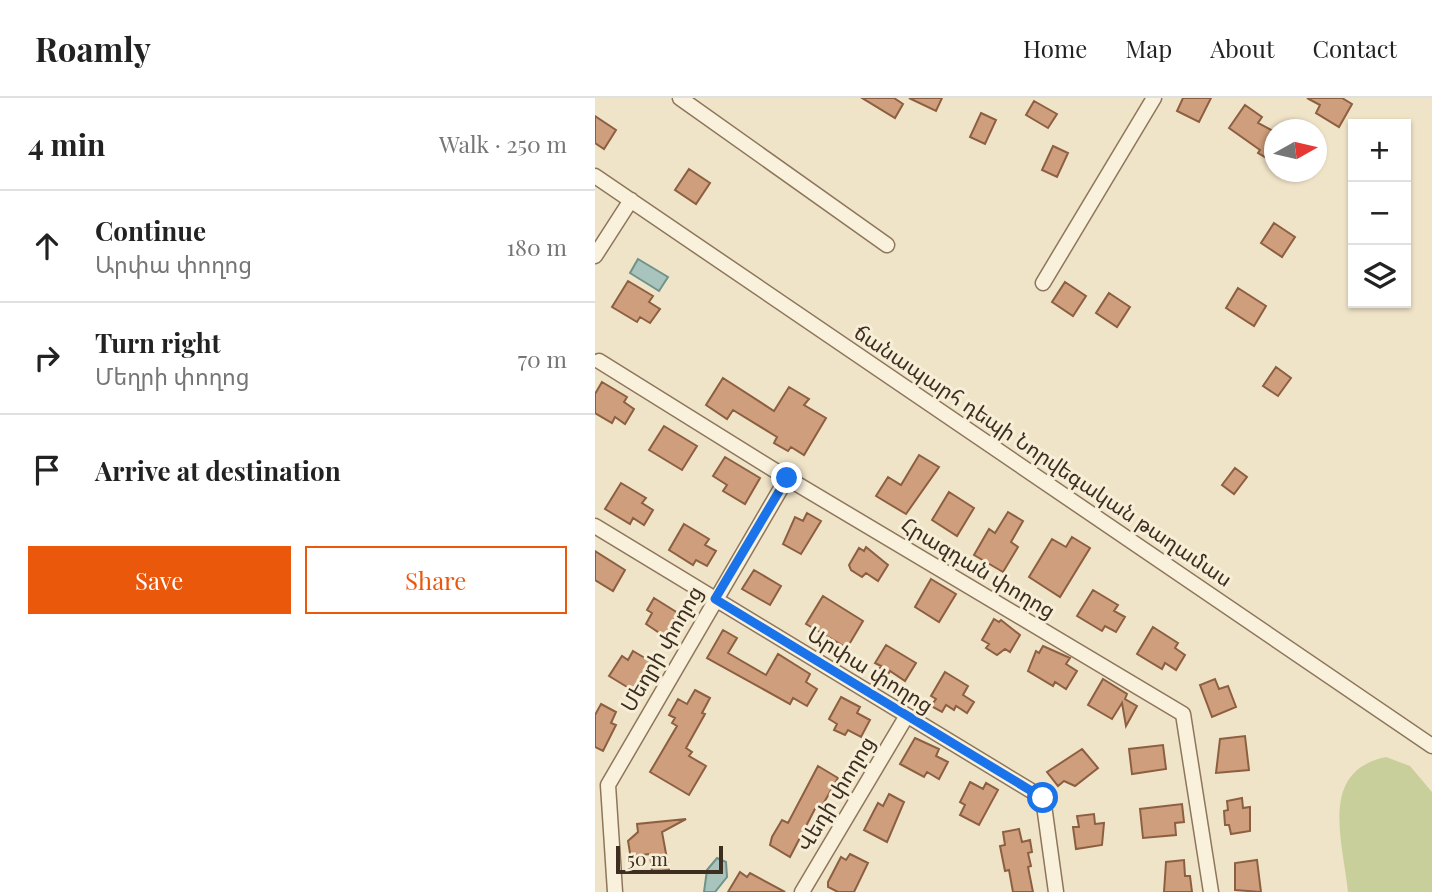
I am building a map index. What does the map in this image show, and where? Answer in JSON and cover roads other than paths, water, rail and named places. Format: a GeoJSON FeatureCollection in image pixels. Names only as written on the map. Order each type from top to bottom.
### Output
{"type":"FeatureCollection","features":[{"type":"Feature","properties":{"kind":"street"},"geometry":{"type":"LineString","coordinates":[[680,98],[887,245]]}},
{"type":"Feature","properties":{"kind":"street"},"geometry":{"type":"LineString","coordinates":[[1043,283],[1154,98]]}},
{"type":"Feature","properties":{"kind":"street","name":"ճանապարհ դեպի Նորվեգական թաղամաս"},"geometry":{"type":"LineString","coordinates":[[595,176],[1432,746]]}},
{"type":"Feature","properties":{"kind":"street"},"geometry":{"type":"LineString","coordinates":[[595,256],[631,200]]}},
{"type":"Feature","properties":{"kind":"street","name":"Հրազդան փողոց"},"geometry":{"type":"LineString","coordinates":[[599,361],[787,478],[1183,714],[1211,892]]}},
{"type":"Feature","properties":{"kind":"street","name":"Մեղրի փողոց"},"geometry":{"type":"LineString","coordinates":[[615,892],[608,785],[787,478]]}},
{"type":"Feature","properties":{"kind":"street","name":"Արփա փողոց"},"geometry":{"type":"LineString","coordinates":[[595,526],[1043,798],[1056,892]]}},
{"type":"Feature","properties":{"kind":"street","name":"Վեդի փողոց"},"geometry":{"type":"LineString","coordinates":[[802,892],[906,717]]}},
{"type":"Feature","properties":{"kind":"water"},"geometry":{"type":"Polygon","coordinates":[[[638,259],[668,277],[659,291],[630,273],[638,259]]]}},
{"type":"Feature","properties":{"kind":"water"},"geometry":{"type":"Polygon","coordinates":[[[717,858],[726,862],[727,877],[715,892],[704,892],[707,870],[717,858]]]}}]}
